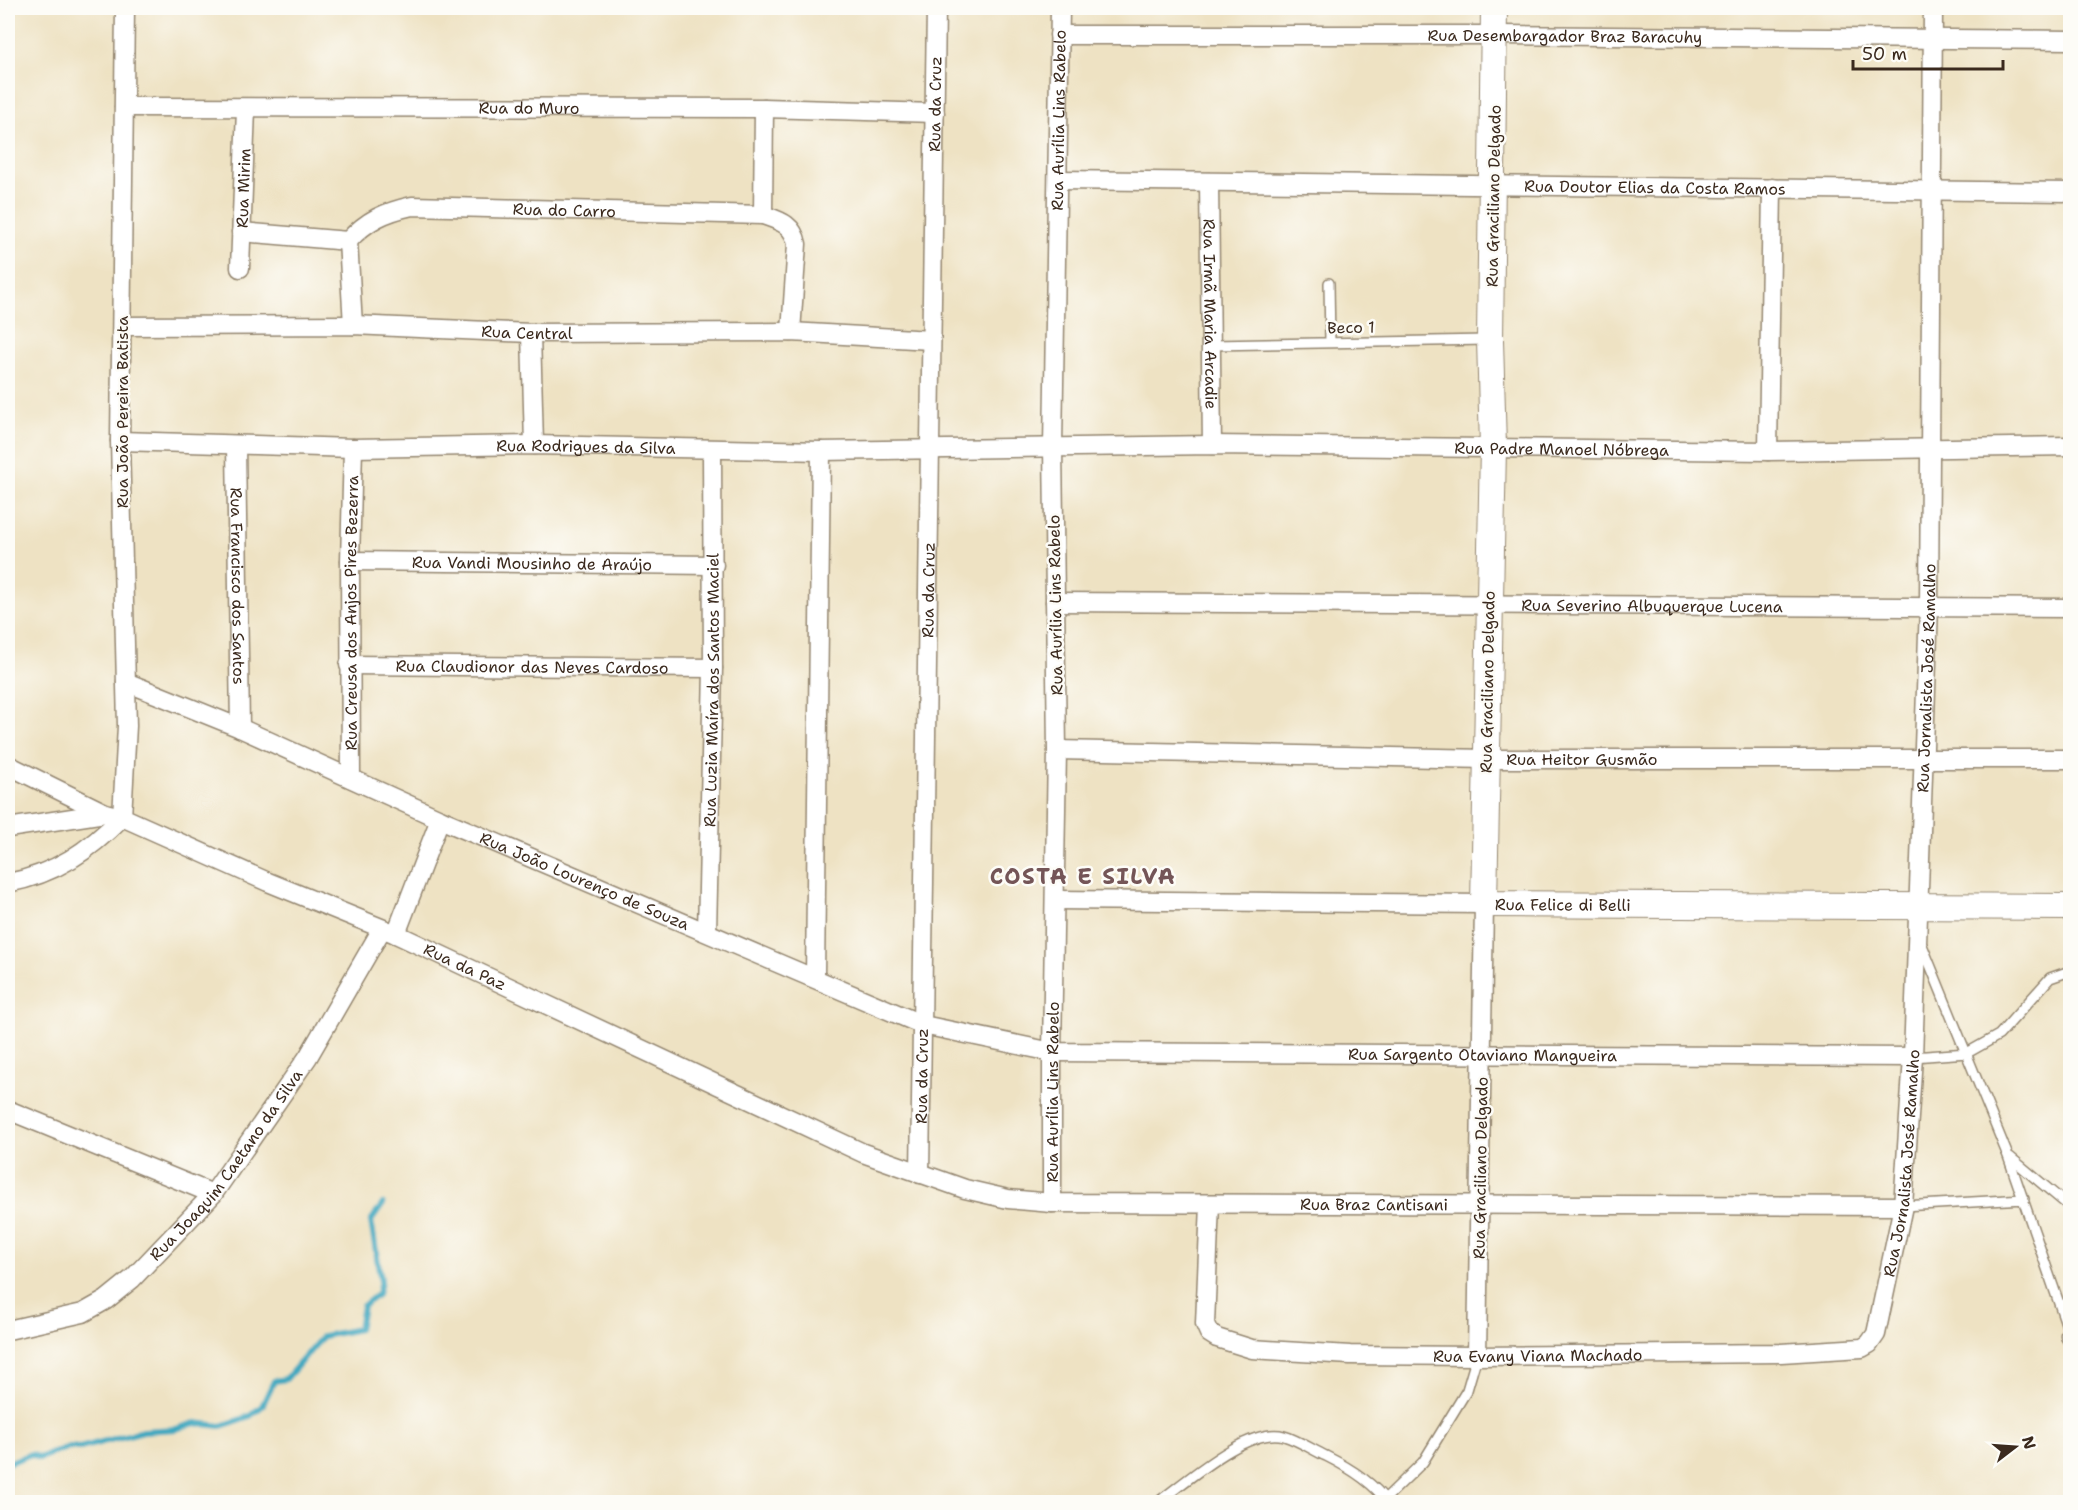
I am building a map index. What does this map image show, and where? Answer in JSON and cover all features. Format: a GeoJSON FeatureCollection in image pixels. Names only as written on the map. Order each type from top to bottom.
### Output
{"type":"FeatureCollection","features":[{"type":"Feature","properties":{"kind":"street","name":"Rua João Pereira Batista"},"geometry":{"type":"LineString","coordinates":[[113,815],[126,682],[120,441],[125,8]]}},
{"type":"Feature","properties":{"kind":"street","name":"Rua da Cruz"},"geometry":{"type":"LineString","coordinates":[[920,1174],[936,8]]}},
{"type":"Feature","properties":{"kind":"street","name":"Rua Aurília Lins Rabelo"},"geometry":{"type":"LineString","coordinates":[[1052,1203],[1057,750],[1053,447],[1060,8]]}},
{"type":"Feature","properties":{"kind":"street","name":"Rua Graciliano Delgado"},"geometry":{"type":"LineString","coordinates":[[1477,1356],[1488,606],[1493,447],[1490,340],[1494,185],[1494,8]]}},
{"type":"Feature","properties":{"kind":"street","name":"Rua Jornalista José Ramalho"},"geometry":{"type":"LineString","coordinates":[[1869,1344],[1880,1321],[1903,1206],[1913,1057],[1929,606],[1933,8]]}},
{"type":"Feature","properties":{"kind":"street","name":"Rua Desembargador Braz Baracuhy"},"geometry":{"type":"LineString","coordinates":[[1059,35],[1494,34],[2070,40]]}},
{"type":"Feature","properties":{"kind":"street","name":"Rua do Muro"},"geometry":{"type":"LineString","coordinates":[[124,107],[246,109],[764,108],[934,113]]}},
{"type":"Feature","properties":{"kind":"street"},"geometry":{"type":"LineString","coordinates":[[763,215],[764,108]]}},
{"type":"Feature","properties":{"kind":"street","name":"Rua Mirim"},"geometry":{"type":"LineString","coordinates":[[240,268],[246,109]]}},
{"type":"Feature","properties":{"kind":"street","name":"Rua Doutor Elias da Costa Ramos"},"geometry":{"type":"LineString","coordinates":[[1058,180],[2070,192]]}},
{"type":"Feature","properties":{"kind":"street","name":"Rua Irmã Maria Arcadie"},"geometry":{"type":"LineString","coordinates":[[1209,182],[1213,345],[1212,445]]}},
{"type":"Feature","properties":{"kind":"street"},"geometry":{"type":"LineString","coordinates":[[1768,451],[1772,188]]}},
{"type":"Feature","properties":{"kind":"street","name":"Rua do Carro"},"geometry":{"type":"LineString","coordinates":[[348,241],[363,225],[384,213],[412,206],[763,215],[787,224],[795,232],[797,243],[791,332]]}},
{"type":"Feature","properties":{"kind":"street"},"geometry":{"type":"LineString","coordinates":[[242,232],[348,241],[353,325]]}},
{"type":"Feature","properties":{"kind":"street","name":"Rua Central"},"geometry":{"type":"LineString","coordinates":[[122,326],[353,325],[531,333],[791,332],[931,340]]}},
{"type":"Feature","properties":{"kind":"street"},"geometry":{"type":"LineString","coordinates":[[531,333],[534,445]]}},
{"type":"Feature","properties":{"kind":"street","name":"Rua Rodrigues da Silva"},"geometry":{"type":"LineString","coordinates":[[120,441],[353,448],[534,445],[821,451],[1053,447]]}},
{"type":"Feature","properties":{"kind":"street","name":"Rua Francisco dos Santos"},"geometry":{"type":"LineString","coordinates":[[236,445],[240,728]]}},
{"type":"Feature","properties":{"kind":"street","name":"Rua Padre Manoel Nóbrega"},"geometry":{"type":"LineString","coordinates":[[1053,447],[1212,445],[1768,451],[2070,446]]}},
{"type":"Feature","properties":{"kind":"street","name":"Rua Creusa dos Anjos Pires Bezerra"},"geometry":{"type":"LineString","coordinates":[[351,778],[349,664],[353,448]]}},
{"type":"Feature","properties":{"kind":"street","name":"Rua Luzia Maíra dos Santos Maciel"},"geometry":{"type":"LineString","coordinates":[[707,932],[713,668],[712,450]]}},
{"type":"Feature","properties":{"kind":"street"},"geometry":{"type":"LineString","coordinates":[[815,977],[821,451]]}},
{"type":"Feature","properties":{"kind":"street","name":"Rua Vandi Mousinho de Araújo"},"geometry":{"type":"LineString","coordinates":[[350,561],[714,564]]}},
{"type":"Feature","properties":{"kind":"street","name":"Rua Severino Albuquerque Lucena"},"geometry":{"type":"LineString","coordinates":[[1055,602],[2070,608]]}},
{"type":"Feature","properties":{"kind":"street","name":"Rua Claudionor das Neves Cardoso"},"geometry":{"type":"LineString","coordinates":[[349,664],[713,668]]}},
{"type":"Feature","properties":{"kind":"street","name":"Rua João Lourenço de Souza"},"geometry":{"type":"LineString","coordinates":[[126,682],[240,728],[440,819],[923,1024],[1052,1052]]}},
{"type":"Feature","properties":{"kind":"street","name":"Rua Heitor Gusmão"},"geometry":{"type":"LineString","coordinates":[[1057,750],[1486,759],[1924,761],[2070,759]]}},
{"type":"Feature","properties":{"kind":"street","name":"Rua da Paz"},"geometry":{"type":"LineString","coordinates":[[8,765],[113,815],[389,931],[863,1153],[920,1174]]}},
{"type":"Feature","properties":{"kind":"street"},"geometry":{"type":"LineString","coordinates":[[8,828],[113,815]]}},
{"type":"Feature","properties":{"kind":"street"},"geometry":{"type":"LineString","coordinates":[[8,883],[57,868],[85,852],[113,815]]}},
{"type":"Feature","properties":{"kind":"street","name":"Rua Joaquim Caetano da Silva"},"geometry":{"type":"LineString","coordinates":[[8,1330],[83,1312],[106,1300],[132,1279],[213,1194],[308,1057],[389,931],[440,819]]}},
{"type":"Feature","properties":{"kind":"street","name":"Rua Felice di Belli"},"geometry":{"type":"LineString","coordinates":[[1055,900],[2070,908]]}},
{"type":"Feature","properties":{"kind":"street","name":"Rua Sargento Otaviano Mangueira"},"geometry":{"type":"LineString","coordinates":[[1052,1052],[1913,1057]]}},
{"type":"Feature","properties":{"kind":"street"},"geometry":{"type":"LineString","coordinates":[[8,1111],[213,1194]]}},
{"type":"Feature","properties":{"kind":"street","name":"Rua Braz Cantisani"},"geometry":{"type":"LineString","coordinates":[[920,1174],[965,1189],[1008,1199],[1052,1203],[1903,1206]]}},
{"type":"Feature","properties":{"kind":"street","name":"Rua Evany Viana Machado"},"geometry":{"type":"LineString","coordinates":[[1209,1204],[1205,1324],[1209,1333],[1227,1343],[1252,1349],[1350,1355],[1477,1356],[1781,1353],[1849,1350],[1869,1344]]}},
{"type":"Feature","properties":{"kind":"lane"},"geometry":{"type":"LineString","coordinates":[[1329,283],[1330,342]]}},
{"type":"Feature","properties":{"kind":"lane","name":"Beco 1"},"geometry":{"type":"LineString","coordinates":[[1213,345],[1490,340]]}},
{"type":"Feature","properties":{"kind":"lane"},"geometry":{"type":"LineString","coordinates":[[1917,935],[2008,1156],[2070,1335]]}},
{"type":"Feature","properties":{"kind":"lane"},"geometry":{"type":"LineString","coordinates":[[1913,1057],[1967,1053],[1999,1035],[2050,978],[2070,971]]}},
{"type":"Feature","properties":{"kind":"lane"},"geometry":{"type":"LineString","coordinates":[[2008,1156],[2070,1207]]}},
{"type":"Feature","properties":{"kind":"lane"},"geometry":{"type":"LineString","coordinates":[[1903,1206],[2024,1199]]}},
{"type":"Feature","properties":{"kind":"lane"},"geometry":{"type":"LineString","coordinates":[[1158,1503],[1222,1455],[1255,1439],[1271,1435],[1285,1436],[1350,1468],[1386,1501],[1423,1462],[1467,1390],[1477,1356]]}},
{"type":"Feature","properties":{"kind":"waterway"},"geometry":{"type":"LineString","coordinates":[[8,1463],[31,1454],[39,1458],[69,1447],[80,1448],[143,1431],[176,1429],[195,1423],[221,1426],[250,1416],[262,1406],[274,1381],[286,1379],[323,1336],[359,1329],[363,1306],[378,1294],[381,1281],[371,1221],[383,1204]]}},
{"type":"Feature","properties":{"kind":"district","name":"COSTA E SILVA"},"geometry":{"type":"Point","coordinates":[1083,876]}}]}
